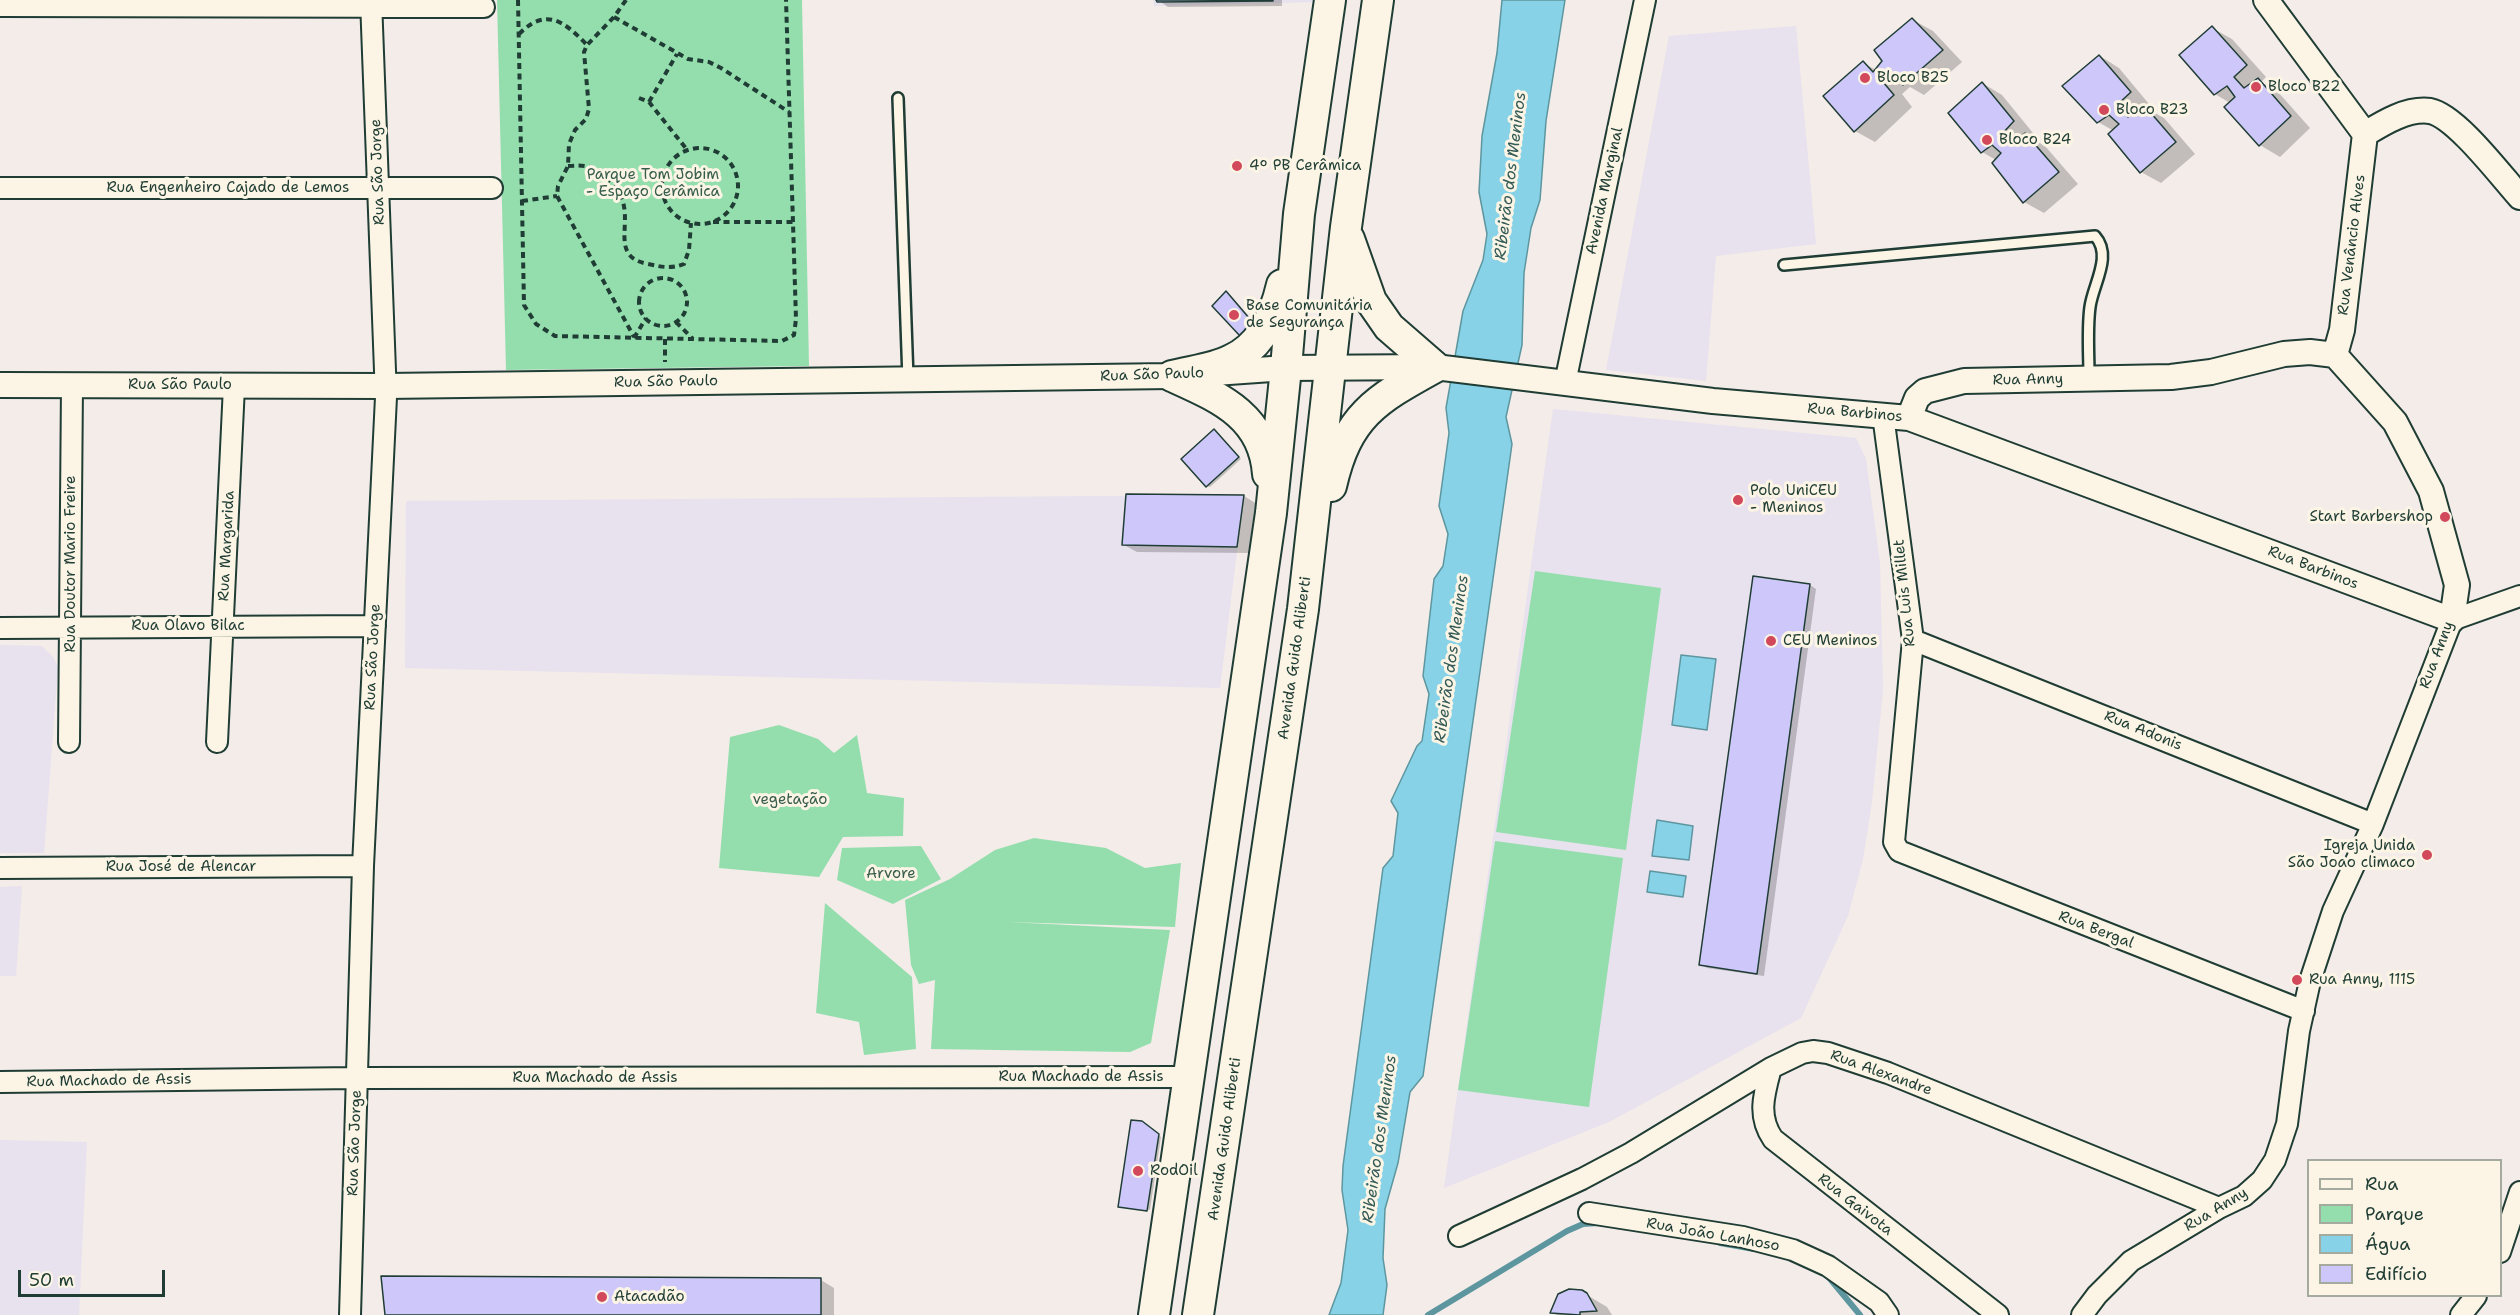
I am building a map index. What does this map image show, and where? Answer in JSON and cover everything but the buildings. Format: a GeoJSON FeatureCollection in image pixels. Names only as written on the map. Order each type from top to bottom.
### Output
{"type":"FeatureCollection","features":[{"type":"Feature","properties":{"kind":"main road"},"geometry":{"type":"LineString","coordinates":[[1154,1315],[1271,513],[1299,214],[1330,0]]}},
{"type":"Feature","properties":{"kind":"main road","name":"Avenida Guido Aliberti"},"geometry":{"type":"LineString","coordinates":[[1198,1315],[1303,609],[1346,228],[1378,0]]}},
{"type":"Feature","properties":{"kind":"main road"},"geometry":{"type":"LineString","coordinates":[[1311,140],[1357,147]]}},
{"type":"Feature","properties":{"kind":"main road"},"geometry":{"type":"LineString","coordinates":[[1172,376],[1231,361],[1250,348],[1264,332],[1277,304],[1299,214]]}},
{"type":"Feature","properties":{"kind":"main road"},"geometry":{"type":"LineString","coordinates":[[1303,609],[1336,465],[1348,435],[1364,413],[1386,394],[1440,368],[1389,327],[1371,301],[1346,228]]}},
{"type":"Feature","properties":{"kind":"main road"},"geometry":{"type":"LineString","coordinates":[[1172,376],[1220,398],[1238,412],[1258,435],[1267,461],[1271,513]]}},
{"type":"Feature","properties":{"kind":"main road"},"geometry":{"type":"LineString","coordinates":[[1233,779],[1259,796],[1274,802]]}},
{"type":"Feature","properties":{"kind":"street","name":"Avenida Marginal"},"geometry":{"type":"LineString","coordinates":[[1565,383],[1645,0]]}},
{"type":"Feature","properties":{"kind":"street"},"geometry":{"type":"LineString","coordinates":[[2266,0],[2365,134],[2386,120],[2420,111],[2431,111],[2444,117],[2459,129],[2520,196]]}},
{"type":"Feature","properties":{"kind":"street"},"geometry":{"type":"LineString","coordinates":[[0,6],[371,4],[484,7]]}},
{"type":"Feature","properties":{"kind":"street","name":"Rua São Jorge"},"geometry":{"type":"LineString","coordinates":[[350,1315],[363,866],[386,386],[371,4]]}},
{"type":"Feature","properties":{"kind":"street","name":"Rua Venâncio Alves"},"geometry":{"type":"LineString","coordinates":[[2335,355],[2342,330],[2365,134]]}},
{"type":"Feature","properties":{"kind":"street","name":"Rua Engenheiro Cajado de Lemos"},"geometry":{"type":"LineString","coordinates":[[0,188],[492,188]]}},
{"type":"Feature","properties":{"kind":"street","name":"Rua Anny"},"geometry":{"type":"LineString","coordinates":[[1909,418],[1917,398],[1925,391],[1940,385],[1964,381],[2171,377],[2211,372],[2284,354],[2310,352],[2335,355],[2395,422],[2431,491],[2457,585],[2452,620],[2373,824],[2333,911],[2310,981],[2287,1124],[2275,1160],[2262,1180],[2244,1196],[2219,1208],[2132,1261],[2097,1295],[2082,1315]]}},
{"type":"Feature","properties":{"kind":"street","name":"Rua Barbinos"},"geometry":{"type":"LineString","coordinates":[[1331,367],[1440,368],[1713,401],[1909,418],[2452,620]]}},
{"type":"Feature","properties":{"kind":"street","name":"Rua São Paulo"},"geometry":{"type":"LineString","coordinates":[[0,385],[386,386],[1172,376],[1331,367]]}},
{"type":"Feature","properties":{"kind":"street","name":"Rua Doutor Mario Freire"},"geometry":{"type":"LineString","coordinates":[[69,742],[72,385]]}},
{"type":"Feature","properties":{"kind":"street","name":"Rua Margarida"},"geometry":{"type":"LineString","coordinates":[[217,742],[234,386]]}},
{"type":"Feature","properties":{"kind":"street","name":"Rua Luis Millet"},"geometry":{"type":"LineString","coordinates":[[1883,416],[1913,640],[1894,842]]}},
{"type":"Feature","properties":{"kind":"street"},"geometry":{"type":"LineString","coordinates":[[2452,620],[2520,596]]}},
{"type":"Feature","properties":{"kind":"street","name":"Rua Olavo Bilac"},"geometry":{"type":"LineString","coordinates":[[0,628],[375,626]]}},
{"type":"Feature","properties":{"kind":"street","name":"Rua Adonis"},"geometry":{"type":"LineString","coordinates":[[1913,640],[2373,824]]}},
{"type":"Feature","properties":{"kind":"street","name":"Rua Bergal"},"geometry":{"type":"LineString","coordinates":[[1894,842],[1904,854],[2304,1011]]}},
{"type":"Feature","properties":{"kind":"street","name":"Rua José de Alencar"},"geometry":{"type":"LineString","coordinates":[[0,868],[363,866]]}},
{"type":"Feature","properties":{"kind":"street","name":"Rua Alexandre"},"geometry":{"type":"LineString","coordinates":[[1459,1236],[1621,1159],[1771,1068],[1802,1053],[1813,1051],[1828,1053],[1899,1078],[2219,1208]]}},
{"type":"Feature","properties":{"kind":"street","name":"Rua Gaivota"},"geometry":{"type":"LineString","coordinates":[[1771,1068],[1762,1110],[1766,1129],[1773,1139],[1986,1312]]}},
{"type":"Feature","properties":{"kind":"street","name":"Rua Machado de Assis"},"geometry":{"type":"LineString","coordinates":[[0,1082],[357,1078],[1190,1077]]}},
{"type":"Feature","properties":{"kind":"street"},"geometry":{"type":"LineString","coordinates":[[2502,1246],[2520,1191]]}},
{"type":"Feature","properties":{"kind":"street","name":"Rua João Lanhoso"},"geometry":{"type":"LineString","coordinates":[[1589,1213],[1743,1237],[1793,1250],[1828,1266],[1879,1302],[1888,1315]]}},
{"type":"Feature","properties":{"kind":"street"},"geometry":{"type":"LineString","coordinates":[[2461,1315],[2474,1297]]}},
{"type":"Feature","properties":{"kind":"lane"},"geometry":{"type":"LineString","coordinates":[[898,98],[908,379]]}},
{"type":"Feature","properties":{"kind":"lane"},"geometry":{"type":"LineString","coordinates":[[1784,265],[2095,236],[2101,243],[2103,259],[2090,306],[2089,380]]}},
{"type":"Feature","properties":{"kind":"path"},"geometry":{"type":"LineString","coordinates":[[518,0],[524,305],[536,324],[555,336],[783,341],[794,335],[796,319],[786,0]]}},
{"type":"Feature","properties":{"kind":"path"},"geometry":{"type":"LineString","coordinates":[[626,0],[614,17],[587,45],[584,52],[589,108],[586,119],[568,144],[568,166],[558,186],[557,196],[634,338]]}},
{"type":"Feature","properties":{"kind":"path"},"geometry":{"type":"LineString","coordinates":[[614,17],[688,60],[709,62],[721,68],[790,112]]}},
{"type":"Feature","properties":{"kind":"path"},"geometry":{"type":"LineString","coordinates":[[519,35],[530,23],[547,18],[568,26],[587,45]]}},
{"type":"Feature","properties":{"kind":"path"},"geometry":{"type":"LineString","coordinates":[[649,102],[677,54]]}},
{"type":"Feature","properties":{"kind":"path"},"geometry":{"type":"LineString","coordinates":[[639,98],[649,102],[688,151]]}},
{"type":"Feature","properties":{"kind":"path"},"geometry":{"type":"LineString","coordinates":[[713,222],[730,210],[736,201],[738,179],[728,160],[720,154],[699,148],[688,151],[670,163],[662,183],[666,204],[672,212],[691,223],[794,222]]}},
{"type":"Feature","properties":{"kind":"path"},"geometry":{"type":"LineString","coordinates":[[568,166],[585,165],[599,169],[613,184],[623,200],[624,244],[630,256],[637,262],[670,269],[684,264],[689,250],[691,223]]}},
{"type":"Feature","properties":{"kind":"path"},"geometry":{"type":"LineString","coordinates":[[522,201],[557,196]]}},
{"type":"Feature","properties":{"kind":"path"},"geometry":{"type":"LineString","coordinates":[[667,278],[670,269]]}},
{"type":"Feature","properties":{"kind":"path"},"geometry":{"type":"LineString","coordinates":[[667,278],[681,286],[688,301],[687,310],[676,322],[660,326],[646,318],[639,303],[644,287],[651,282],[667,278]]}},
{"type":"Feature","properties":{"kind":"path"},"geometry":{"type":"LineString","coordinates":[[634,338],[646,318]]}},
{"type":"Feature","properties":{"kind":"path"},"geometry":{"type":"LineString","coordinates":[[676,322],[693,339]]}},
{"type":"Feature","properties":{"kind":"shaded area"},"geometry":{"type":"Polygon","coordinates":[[[1153,0],[1317,0],[1317,2],[1154,6],[1153,0]]]}},
{"type":"Feature","properties":{"kind":"shaded area"},"geometry":{"type":"Polygon","coordinates":[[[1796,26],[1816,244],[1716,256],[1706,381],[1606,370],[1669,36],[1796,26]]]}},
{"type":"Feature","properties":{"kind":"shaded area"},"geometry":{"type":"Polygon","coordinates":[[[1553,409],[1856,438],[1866,459],[1880,563],[1883,690],[1872,802],[1863,859],[1848,916],[1801,1018],[1609,1122],[1444,1188],[1553,409]]]}},
{"type":"Feature","properties":{"kind":"shaded area"},"geometry":{"type":"Polygon","coordinates":[[[1244,495],[1220,688],[405,668],[406,501],[1244,495]]]}},
{"type":"Feature","properties":{"kind":"shaded area"},"geometry":{"type":"Polygon","coordinates":[[[0,645],[42,646],[53,657],[58,667],[44,853],[0,853],[0,645]]]}},
{"type":"Feature","properties":{"kind":"shaded area"},"geometry":{"type":"Polygon","coordinates":[[[22,886],[16,976],[0,976],[0,887],[22,886]]]}},
{"type":"Feature","properties":{"kind":"shaded area"},"geometry":{"type":"Polygon","coordinates":[[[0,1140],[87,1142],[79,1315],[0,1315],[0,1140]]]}},
{"type":"Feature","properties":{"kind":"green space","name":"Parque Tom Jobim - Espaço Cerâmica"},"geometry":{"type":"Polygon","coordinates":[[[497,0],[802,0],[809,366],[506,370],[497,0]]]}},
{"type":"Feature","properties":{"kind":"green space"},"geometry":{"type":"Polygon","coordinates":[[[1535,571],[1661,588],[1626,850],[1496,832],[1535,571]]]}},
{"type":"Feature","properties":{"kind":"green space","name":"vegetação"},"geometry":{"type":"Polygon","coordinates":[[[779,725],[818,739],[834,753],[857,735],[867,793],[904,798],[903,836],[843,837],[819,877],[719,868],[730,737],[779,725]]]}},
{"type":"Feature","properties":{"kind":"green space"},"geometry":{"type":"Polygon","coordinates":[[[1034,838],[1106,848],[1145,868],[1181,863],[1175,927],[1008,922],[1170,930],[1151,1043],[1130,1052],[931,1049],[935,980],[919,984],[911,965],[905,900],[950,879],[995,850],[1034,838]]]}},
{"type":"Feature","properties":{"kind":"green space"},"geometry":{"type":"Polygon","coordinates":[[[1495,841],[1623,858],[1589,1107],[1458,1090],[1495,841]]]}},
{"type":"Feature","properties":{"kind":"green space","name":"Arvore"},"geometry":{"type":"Polygon","coordinates":[[[921,846],[941,879],[893,904],[837,880],[842,848],[921,846]]]}},
{"type":"Feature","properties":{"kind":"green space"},"geometry":{"type":"Polygon","coordinates":[[[825,903],[912,977],[916,1049],[864,1055],[859,1022],[816,1013],[825,903]]]}},
{"type":"Feature","properties":{"kind":"water","name":"Ribeirão dos Meninos"},"geometry":{"type":"Polygon","coordinates":[[[1502,0],[1565,0],[1546,121],[1540,200],[1531,228],[1524,273],[1522,345],[1506,417],[1512,444],[1423,1076],[1410,1092],[1398,1163],[1385,1209],[1383,1258],[1387,1285],[1383,1315],[1329,1315],[1341,1283],[1348,1230],[1342,1190],[1343,1166],[1383,868],[1393,856],[1398,813],[1391,801],[1417,746],[1422,741],[1429,694],[1423,676],[1434,579],[1443,566],[1448,534],[1439,506],[1449,433],[1446,408],[1463,311],[1483,260],[1487,234],[1479,192],[1482,136],[1497,53],[1502,0]]]}},
{"type":"Feature","properties":{"kind":"water"},"geometry":{"type":"Polygon","coordinates":[[[1681,655],[1716,659],[1707,730],[1672,725],[1681,655]]]}},
{"type":"Feature","properties":{"kind":"water"},"geometry":{"type":"Polygon","coordinates":[[[1657,820],[1693,826],[1689,860],[1652,856],[1657,820]]]}},
{"type":"Feature","properties":{"kind":"water"},"geometry":{"type":"Polygon","coordinates":[[[1650,871],[1686,876],[1683,897],[1647,892],[1650,871]]]}},
{"type":"Feature","properties":{"kind":"waterway"},"geometry":{"type":"LineString","coordinates":[[1428,1315],[1567,1231],[1583,1224],[1598,1223]]}},
{"type":"Feature","properties":{"kind":"waterway"},"geometry":{"type":"LineString","coordinates":[[1720,1243],[1754,1249]]}},
{"type":"Feature","properties":{"kind":"waterway"},"geometry":{"type":"LineString","coordinates":[[1826,1274],[1860,1315]]}},
{"type":"Feature","properties":{"kind":"place","name":"Bloco B25"},"geometry":{"type":"Point","coordinates":[1865,78]}},
{"type":"Feature","properties":{"kind":"place","name":"Bloco B22"},"geometry":{"type":"Point","coordinates":[2256,87]}},
{"type":"Feature","properties":{"kind":"place","name":"Bloco B23"},"geometry":{"type":"Point","coordinates":[2104,110]}},
{"type":"Feature","properties":{"kind":"place","name":"Bloco B24"},"geometry":{"type":"Point","coordinates":[1987,140]}},
{"type":"Feature","properties":{"kind":"place","name":"4º PB Cerâmica"},"geometry":{"type":"Point","coordinates":[1237,166]}},
{"type":"Feature","properties":{"kind":"place","name":"Base Comunitária de Segurança"},"geometry":{"type":"Point","coordinates":[1234,315]}},
{"type":"Feature","properties":{"kind":"place","name":"Polo UniCEU - Meninos"},"geometry":{"type":"Point","coordinates":[1738,500]}},
{"type":"Feature","properties":{"kind":"place","name":"Start Barbershop"},"geometry":{"type":"Point","coordinates":[2445,517]}},
{"type":"Feature","properties":{"kind":"place","name":"CEU Meninos"},"geometry":{"type":"Point","coordinates":[1771,641]}},
{"type":"Feature","properties":{"kind":"place","name":"Igreja Unida São Joao climaco"},"geometry":{"type":"Point","coordinates":[2427,855]}},
{"type":"Feature","properties":{"kind":"place","name":"Rua Anny, 1115"},"geometry":{"type":"Point","coordinates":[2297,980]}},
{"type":"Feature","properties":{"kind":"place","name":"RodOil"},"geometry":{"type":"Point","coordinates":[1138,1171]}},
{"type":"Feature","properties":{"kind":"place","name":"Atacadão"},"geometry":{"type":"Point","coordinates":[602,1297]}}]}
